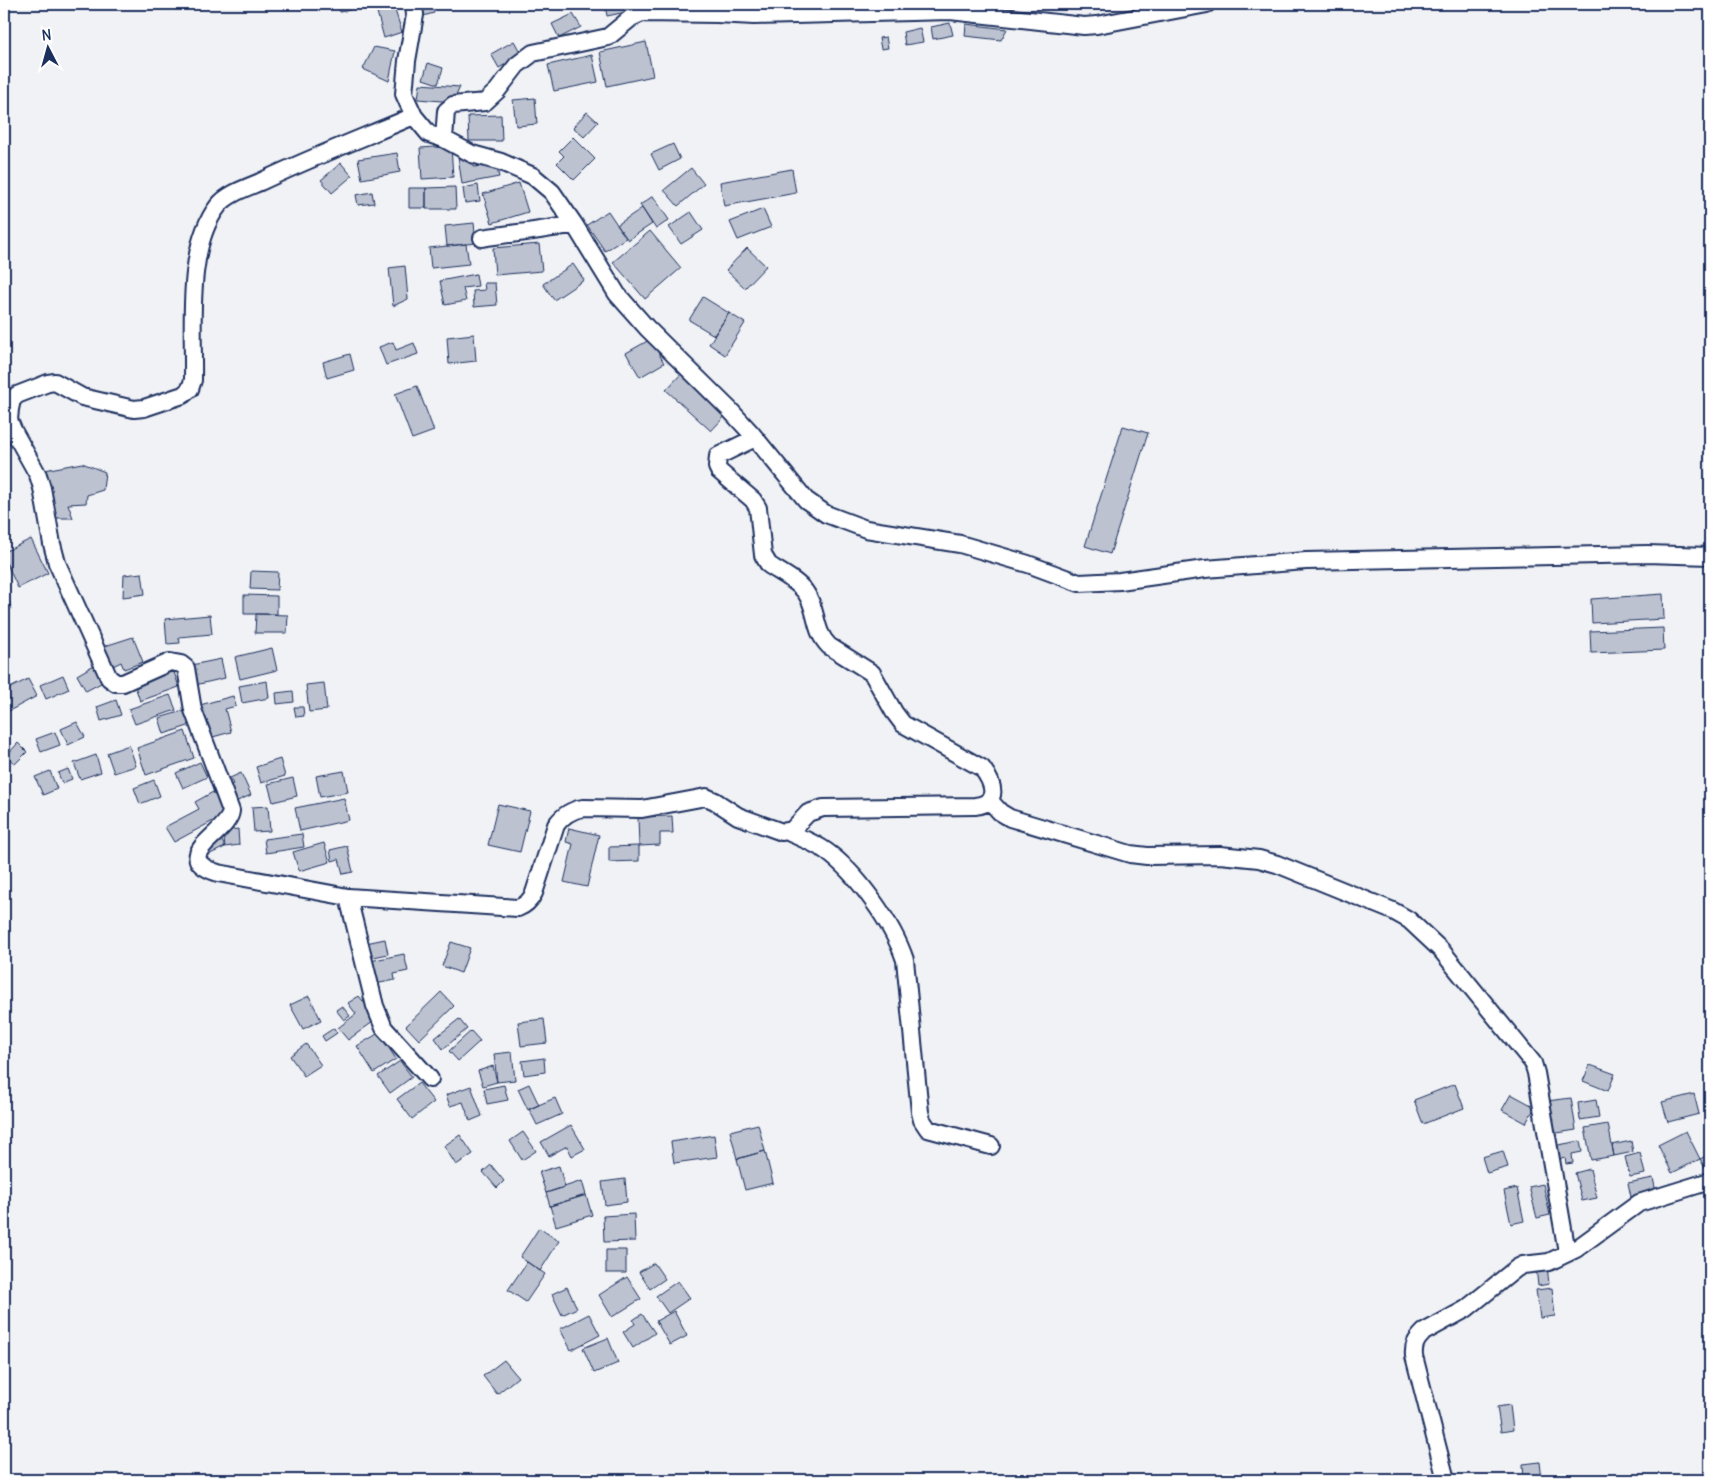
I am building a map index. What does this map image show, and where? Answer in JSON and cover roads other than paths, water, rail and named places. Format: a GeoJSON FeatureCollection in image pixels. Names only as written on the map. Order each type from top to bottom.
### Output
{"type":"FeatureCollection","features":[{"type":"Feature","properties":{"kind":"street"},"geometry":{"type":"LineString","coordinates":[[414,4],[415,15],[407,61],[404,94],[414,116],[428,134],[444,139],[472,154],[501,162],[533,176],[552,192],[617,294],[647,328],[705,384],[755,438],[806,500],[826,514],[866,529],[960,544],[1028,564],[1079,583],[1120,581],[1205,569],[1306,561],[1618,554],[1710,556]]}},
{"type":"Feature","properties":{"kind":"street"},"geometry":{"type":"LineString","coordinates":[[444,139],[446,111],[453,105],[485,102],[497,91],[516,65],[527,56],[533,53],[608,37],[631,18],[642,13],[754,16],[950,11],[1098,26],[1207,4]]}},
{"type":"Feature","properties":{"kind":"street"},"geometry":{"type":"LineString","coordinates":[[414,116],[280,172],[231,195],[218,206],[206,227],[198,254],[194,276],[193,380],[190,389],[183,395],[144,408],[134,408],[82,397],[55,382],[17,395],[12,400],[9,420],[38,475],[57,563],[109,678],[116,683],[123,683],[170,662],[184,666],[187,671],[193,710],[231,811],[229,820],[200,847],[198,858],[201,865],[218,873],[348,897],[509,908],[524,906],[530,900],[556,825],[560,818],[566,814],[583,808],[642,809],[706,798],[715,800],[738,816],[782,832],[788,832],[824,850],[855,877],[892,928],[905,960],[922,1120],[928,1129],[991,1146]]}},
{"type":"Feature","properties":{"kind":"street"},"geometry":{"type":"LineString","coordinates":[[482,238],[574,224]]}},
{"type":"Feature","properties":{"kind":"street"},"geometry":{"type":"LineString","coordinates":[[755,438],[718,456],[717,467],[719,471],[753,500],[758,508],[763,555],[769,566],[798,584],[806,593],[818,631],[824,640],[829,646],[872,673],[903,724],[982,768],[992,786],[990,801],[984,805],[823,808],[808,813],[788,832]]}},
{"type":"Feature","properties":{"kind":"street"},"geometry":{"type":"LineString","coordinates":[[990,801],[1000,812],[1010,818],[1130,854],[1147,856],[1241,856],[1277,864],[1393,911],[1409,920],[1441,950],[1533,1063],[1567,1252]]}},
{"type":"Feature","properties":{"kind":"street"},"geometry":{"type":"LineString","coordinates":[[348,897],[381,1022],[384,1028],[430,1079]]}},
{"type":"Feature","properties":{"kind":"street"},"geometry":{"type":"LineString","coordinates":[[1446,1480],[1414,1356],[1415,1342],[1424,1332],[1479,1300],[1512,1271],[1523,1265],[1549,1262],[1576,1249],[1639,1203],[1710,1181]]}}]}
